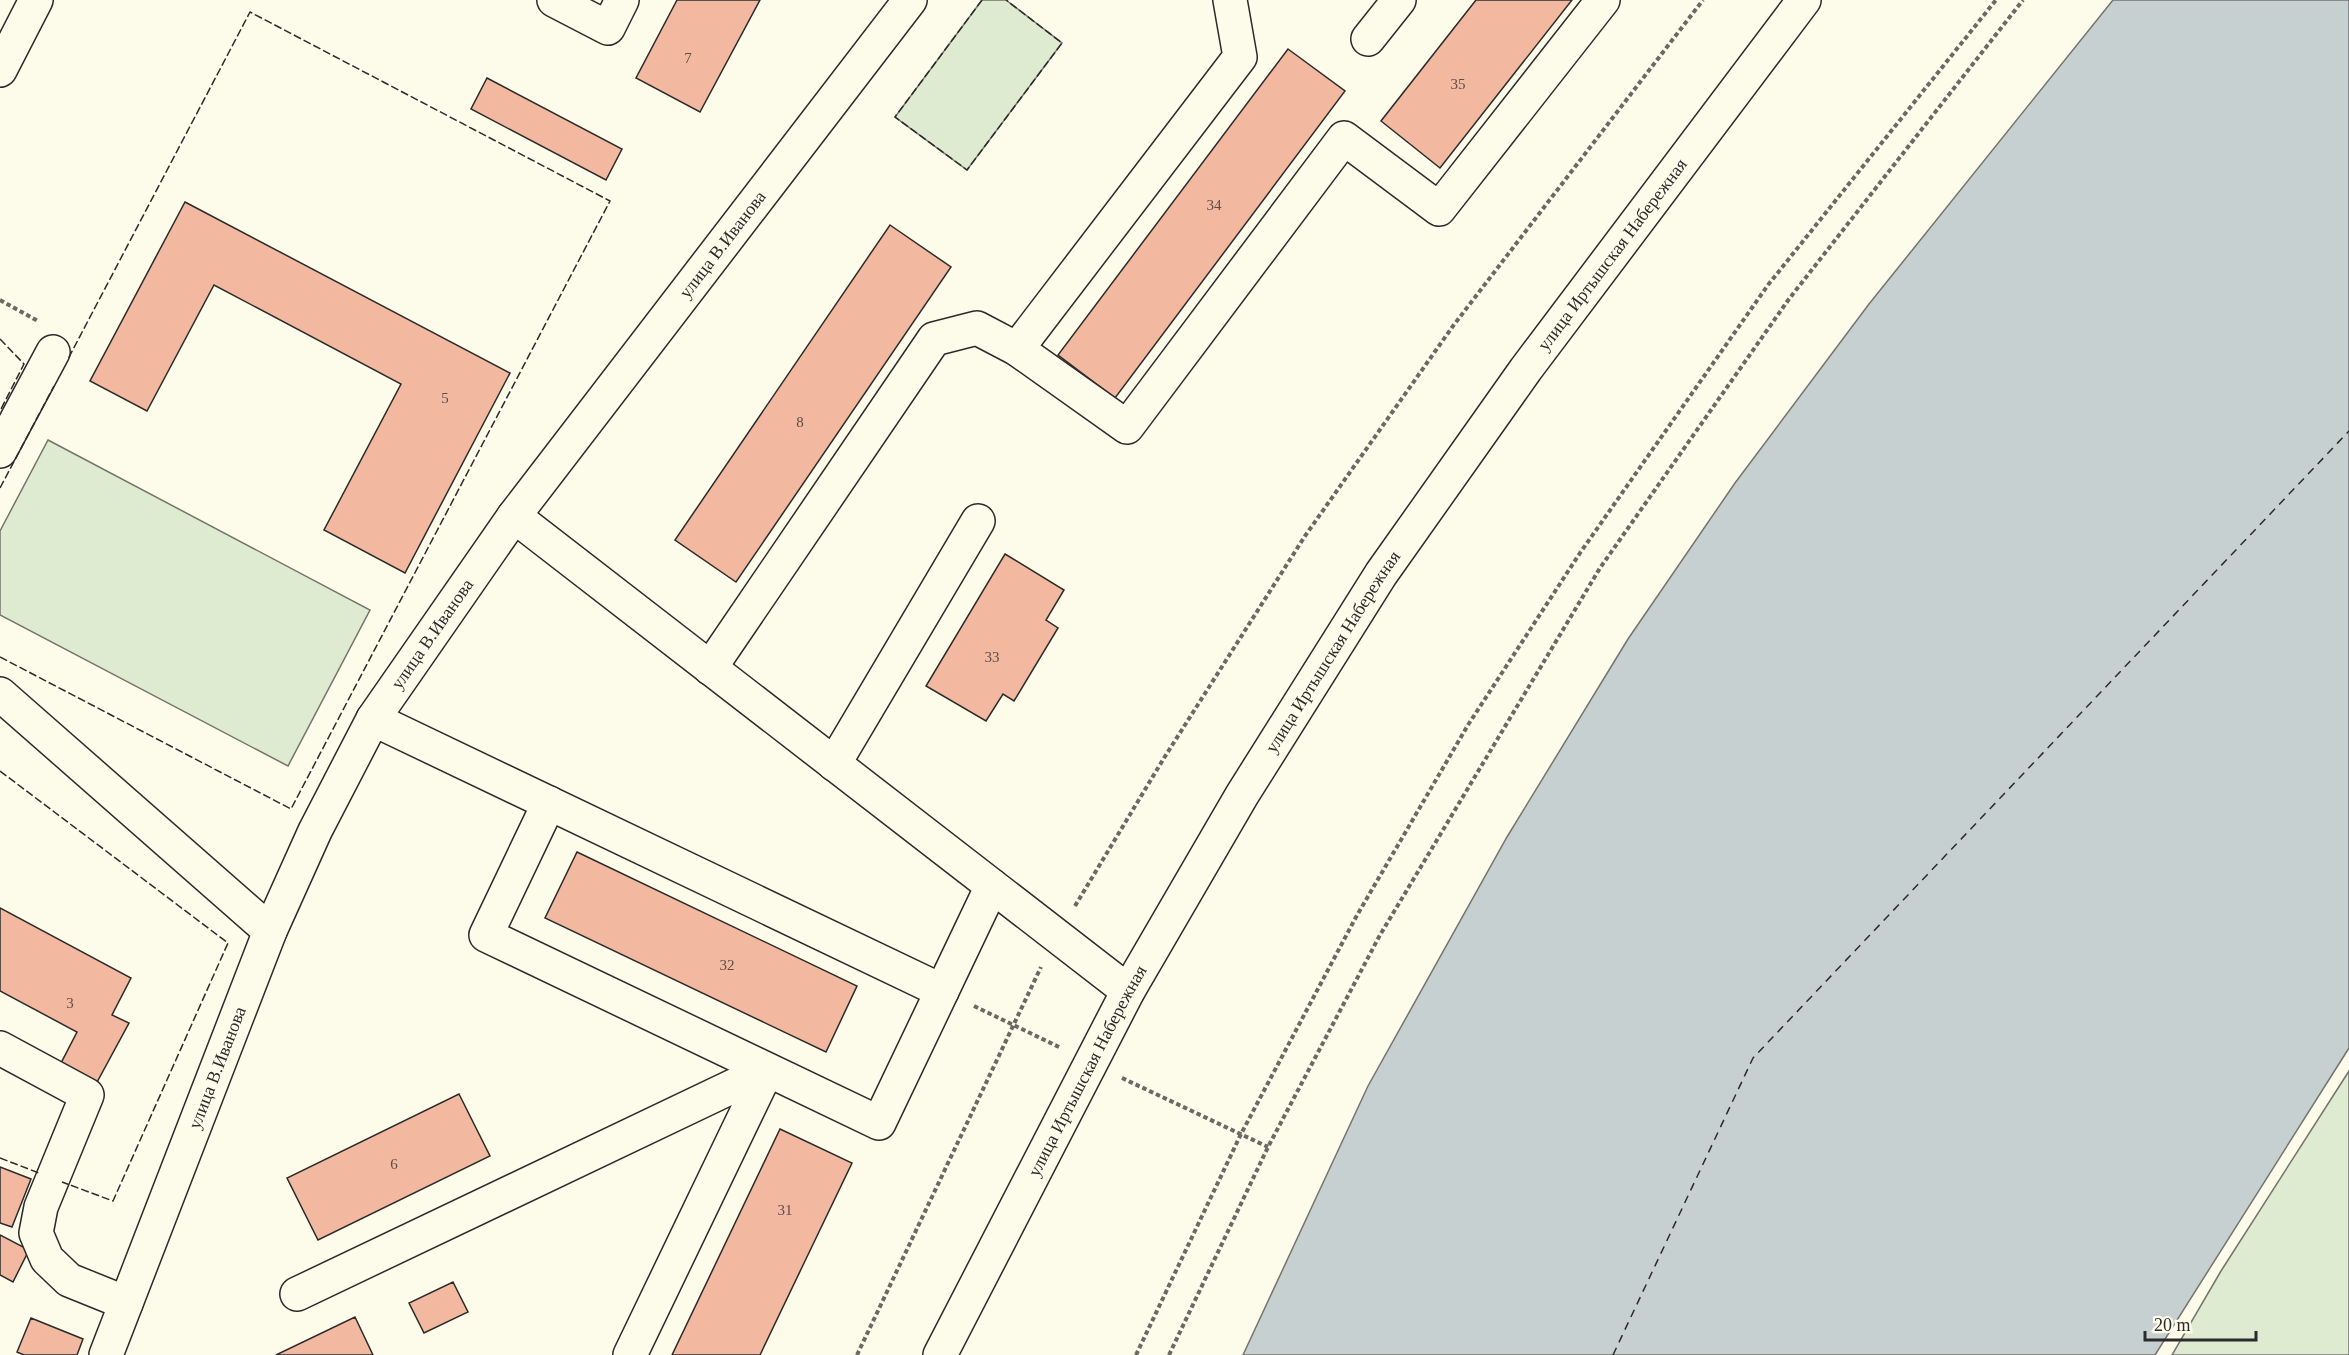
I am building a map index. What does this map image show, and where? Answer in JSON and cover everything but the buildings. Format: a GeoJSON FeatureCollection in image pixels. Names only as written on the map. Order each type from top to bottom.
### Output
{"type":"FeatureCollection","features":[{"type":"Feature","properties":{"kind":"street"},"geometry":{"type":"LineString","coordinates":[[0,70],[36,0]]}},
{"type":"Feature","properties":{"kind":"street"},"geometry":{"type":"LineString","coordinates":[[554,0],[608,28],[622,0]]}},
{"type":"Feature","properties":{"kind":"street","name":"улица В.Иванова"},"geometry":{"type":"LineString","coordinates":[[106,1355],[270,931],[315,831],[373,719],[514,516],[910,0]]}},
{"type":"Feature","properties":{"kind":"street"},"geometry":{"type":"LineString","coordinates":[[1017,349],[1240,57],[1230,0]]}},
{"type":"Feature","properties":{"kind":"street"},"geometry":{"type":"LineString","coordinates":[[1368,39],[1399,0]]}},
{"type":"Feature","properties":{"kind":"street"},"geometry":{"type":"LineString","coordinates":[[710,668],[934,339],[977,328],[1017,349],[1127,427],[1344,138],[1439,209],[1603,0]]}},
{"type":"Feature","properties":{"kind":"street","name":"улица Иртышская Набережная"},"geometry":{"type":"LineString","coordinates":[[940,1355],[1128,991],[1242,795],[1381,574],[1526,369],[1803,0]]}},
{"type":"Feature","properties":{"kind":"street"},"geometry":{"type":"LineString","coordinates":[[0,451],[53,352]]}},
{"type":"Feature","properties":{"kind":"street"},"geometry":{"type":"LineString","coordinates":[[514,516],[1128,991]]}},
{"type":"Feature","properties":{"kind":"street"},"geometry":{"type":"LineString","coordinates":[[834,764],[978,521]]}},
{"type":"Feature","properties":{"kind":"street"},"geometry":{"type":"LineString","coordinates":[[0,694],[270,931]]}},
{"type":"Feature","properties":{"kind":"street"},"geometry":{"type":"LineString","coordinates":[[373,719],[942,991]]}},
{"type":"Feature","properties":{"kind":"street"},"geometry":{"type":"LineString","coordinates":[[549,803],[486,935],[879,1123],[992,886]]}},
{"type":"Feature","properties":{"kind":"street"},"geometry":{"type":"LineString","coordinates":[[0,1048],[87,1095],[41,1206],[36,1233],[47,1259],[69,1280],[126,1302]]}},
{"type":"Feature","properties":{"kind":"street"},"geometry":{"type":"LineString","coordinates":[[297,1294],[767,1070]]}},
{"type":"Feature","properties":{"kind":"street"},"geometry":{"type":"LineString","coordinates":[[630,1355],[767,1070]]}},
{"type":"Feature","properties":{"kind":"path"},"geometry":{"type":"LineString","coordinates":[[857,1355],[1056,936],[1164,758],[1305,536],[1453,326],[1703,0]]}},
{"type":"Feature","properties":{"kind":"path"},"geometry":{"type":"LineString","coordinates":[[1136,1355],[1263,1093],[1356,917],[1468,725],[1581,553],[1768,285],[1996,0]]}},
{"type":"Feature","properties":{"kind":"path"},"geometry":{"type":"LineString","coordinates":[[1169,1355],[1268,1147],[1380,935],[1600,568],[1789,298],[2023,0]]}},
{"type":"Feature","properties":{"kind":"green space"},"geometry":{"type":"Polygon","coordinates":[[[982,0],[1006,0],[1062,43],[967,170],[895,117],[982,0]]]}},
{"type":"Feature","properties":{"kind":"green space"},"geometry":{"type":"Polygon","coordinates":[[[48,440],[370,610],[288,766],[0,615],[0,531],[48,440]]]}},
{"type":"Feature","properties":{"kind":"green space"},"geometry":{"type":"Polygon","coordinates":[[[2349,1071],[2349,1355],[2172,1355],[2221,1271],[2349,1071]]]}},
{"type":"Feature","properties":{"kind":"shaded area"},"geometry":{"type":"Polygon","coordinates":[[[2113,0],[2349,0],[2349,1048],[2155,1355],[1243,1355],[1368,1086],[1507,837],[1628,639],[1735,483],[1869,304],[2113,0]]]}},
{"type":"Feature","properties":{"kind":"ferry route"},"geometry":{"type":"LineString","coordinates":[[1613,1355],[1753,1058],[2349,431]]}},
{"type":"Feature","properties":{"kind":"fence"},"geometry":{"type":"LineString","coordinates":[[982,0],[895,117],[967,170],[1062,43],[1006,0]]}},
{"type":"Feature","properties":{"kind":"fence"},"geometry":{"type":"LineString","coordinates":[[0,657],[291,809],[610,201],[250,12],[68,359]]}},
{"type":"Feature","properties":{"kind":"fence"},"geometry":{"type":"LineString","coordinates":[[0,339],[24,364],[0,411]]}},
{"type":"Feature","properties":{"kind":"fence"},"geometry":{"type":"LineString","coordinates":[[0,488],[54,386]]}},
{"type":"Feature","properties":{"kind":"fence"},"geometry":{"type":"LineString","coordinates":[[0,771],[228,943],[113,1201],[62,1182]]}},
{"type":"Feature","properties":{"kind":"fence"},"geometry":{"type":"LineString","coordinates":[[0,1158],[39,1173]]}}]}
